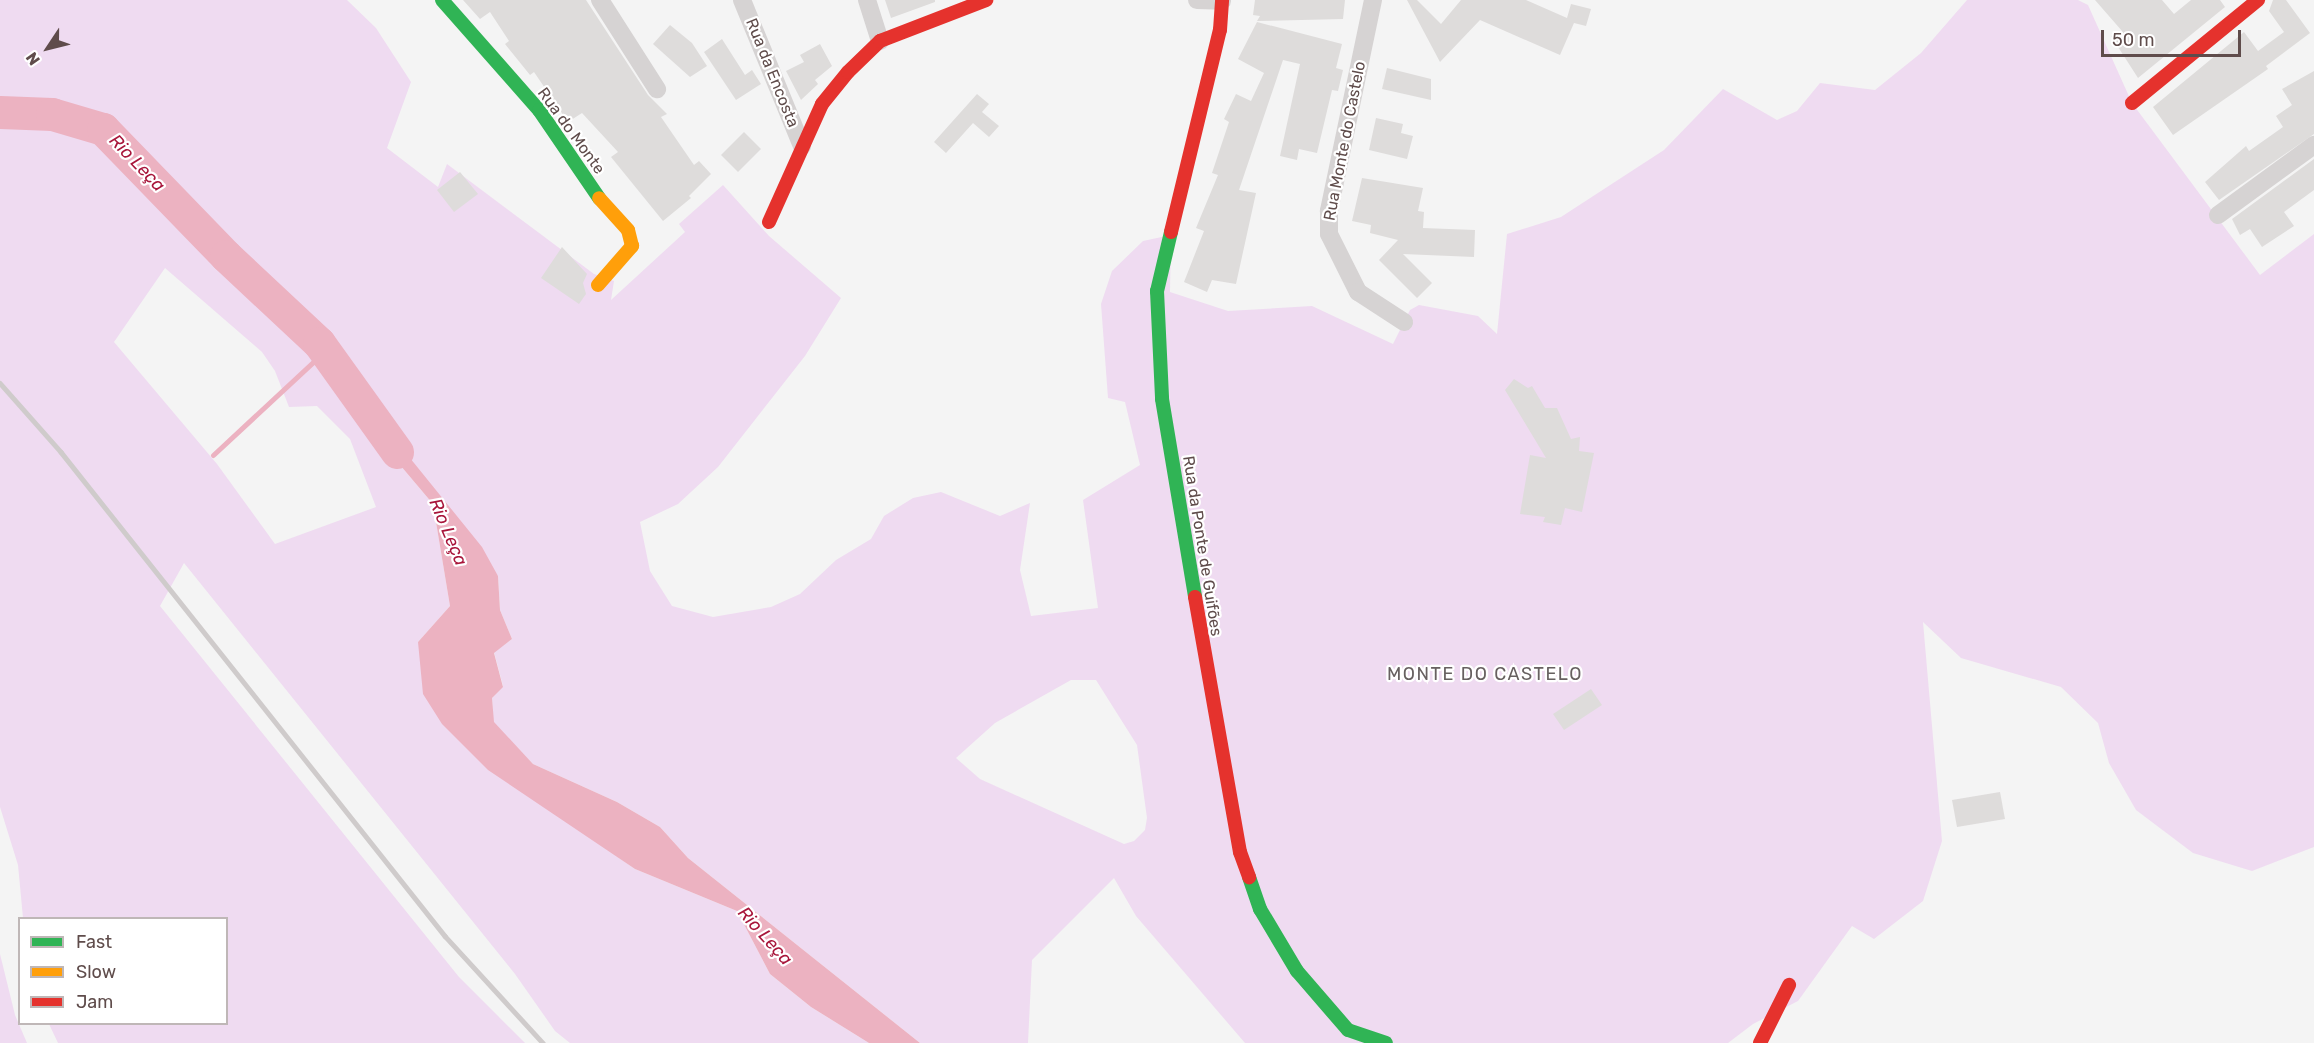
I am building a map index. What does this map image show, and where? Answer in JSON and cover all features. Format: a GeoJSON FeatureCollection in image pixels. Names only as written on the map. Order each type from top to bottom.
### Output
{"type":"FeatureCollection","features":[{"type":"Feature","properties":{"kind":"street","name":"Rua do Monte"},"geometry":{"type":"LineString","coordinates":[[442,0],[539,110],[587,183],[628,230],[632,246],[598,285]]}},
{"type":"Feature","properties":{"kind":"street"},"geometry":{"type":"LineString","coordinates":[[600,0],[657,89]]}},
{"type":"Feature","properties":{"kind":"street","name":"Rua da Encosta"},"geometry":{"type":"LineString","coordinates":[[742,0],[802,146]]}},
{"type":"Feature","properties":{"kind":"street"},"geometry":{"type":"LineString","coordinates":[[867,0],[880,41]]}},
{"type":"Feature","properties":{"kind":"street"},"geometry":{"type":"LineString","coordinates":[[769,222],[822,104],[880,41],[986,0]]}},
{"type":"Feature","properties":{"kind":"street"},"geometry":{"type":"LineString","coordinates":[[1197,0],[1222,1]]}},
{"type":"Feature","properties":{"kind":"street","name":"Rua Monte do Castelo"},"geometry":{"type":"LineString","coordinates":[[1373,0],[1329,211],[1329,234],[1358,292],[1404,322]]}},
{"type":"Feature","properties":{"kind":"street"},"geometry":{"type":"LineString","coordinates":[[2132,104],[2258,0]]}},
{"type":"Feature","properties":{"kind":"street","name":"Rua da Ponte de Guifões"},"geometry":{"type":"LineString","coordinates":[[1222,1],[1220,30],[1157,291],[1162,399],[1173,474],[1240,852],[1260,909],[1297,971],[1348,1030],[1386,1043]]}},
{"type":"Feature","properties":{"kind":"street"},"geometry":{"type":"LineString","coordinates":[[2218,215],[2314,145]]}},
{"type":"Feature","properties":{"kind":"street"},"geometry":{"type":"LineString","coordinates":[[1760,1043],[1789,985]]}},
{"type":"Feature","properties":{"kind":"shaded area"},"geometry":{"type":"Polygon","coordinates":[[[0,0],[347,0],[376,28],[411,82],[387,148],[438,187],[447,164],[594,274],[614,281],[611,300],[685,232],[679,224],[723,185],[769,236],[841,298],[805,356],[718,467],[678,504],[640,522],[650,571],[672,606],[713,617],[771,607],[800,594],[836,560],[871,539],[884,516],[913,498],[941,492],[1000,516],[1030,503],[1020,570],[1031,616],[1098,608],[1083,500],[1140,465],[1125,402],[1108,398],[1101,304],[1112,271],[1143,241],[1171,235],[1170,292],[1228,311],[1312,306],[1393,344],[1410,310],[1419,305],[1478,316],[1497,334],[1507,234],[1561,217],[1664,150],[1723,89],[1777,120],[1797,111],[1820,83],[1875,90],[1921,53],[1967,0],[2078,0],[2088,5],[2132,103],[2260,275],[2314,234],[2314,847],[2252,871],[2193,853],[2136,810],[2109,763],[2098,723],[2061,687],[1961,658],[1923,622],[1942,841],[1923,901],[1874,939],[1852,926],[1798,1001],[1753,1024],[1728,1043],[1245,1043],[1136,916],[1114,878],[1032,960],[1028,1043],[920,1043],[688,858],[660,827],[617,802],[533,764],[493,722],[492,698],[503,686],[494,652],[512,639],[500,610],[498,576],[362,420],[433,504],[450,606],[418,642],[566,821],[635,869],[737,911],[770,974],[811,1007],[869,1043],[570,1043],[555,1031],[515,974],[184,563],[160,606],[459,977],[525,1043],[58,1043],[49,1025],[228,1025],[228,917],[23,917],[18,865],[0,807],[0,0]],[[165,268],[114,342],[217,464],[275,544],[376,507],[350,439],[317,406],[289,407],[275,371],[262,352],[165,268]],[[1071,680],[995,723],[956,758],[980,779],[1124,844],[1134,841],[1145,830],[1147,818],[1137,745],[1096,680],[1071,680]]]}},
{"type":"Feature","properties":{"kind":"shaded area"},"geometry":{"type":"Polygon","coordinates":[[[0,954],[18,1025],[27,1043],[0,1043],[0,954]]]}},
{"type":"Feature","properties":{"kind":"water"},"geometry":{"type":"Polygon","coordinates":[[[376,416],[482,547],[498,576],[500,610],[512,639],[494,653],[503,687],[492,698],[494,722],[533,764],[617,802],[660,827],[688,858],[920,1043],[869,1043],[811,1007],[770,974],[737,911],[635,869],[488,770],[442,724],[423,694],[418,642],[450,606],[433,504],[362,420],[376,416]]]}},
{"type":"Feature","properties":{"kind":"building"},"geometry":{"type":"Polygon","coordinates":[[[463,0],[586,0],[648,95],[667,114],[661,117],[694,165],[699,161],[711,174],[689,196],[691,198],[663,221],[611,157],[618,152],[582,113],[568,122],[534,72],[530,75],[505,44],[509,41],[490,12],[480,19],[463,0]]]}},
{"type":"Feature","properties":{"kind":"building"},"geometry":{"type":"Polygon","coordinates":[[[885,0],[935,0],[935,2],[891,18],[885,0]]]}},
{"type":"Feature","properties":{"kind":"building"},"geometry":{"type":"Polygon","coordinates":[[[1255,0],[1345,0],[1343,19],[1257,21],[1260,16],[1253,15],[1255,0]]]}},
{"type":"Feature","properties":{"kind":"building"},"geometry":{"type":"Polygon","coordinates":[[[1407,0],[1417,0],[1441,24],[1461,0],[1526,0],[1567,18],[1571,4],[1591,9],[1586,26],[1574,23],[1560,55],[1480,20],[1440,62],[1407,0]]]}},
{"type":"Feature","properties":{"kind":"building"},"geometry":{"type":"Polygon","coordinates":[[[2095,0],[2162,0],[2174,14],[2191,0],[2220,0],[2225,7],[2138,78],[2111,36],[2122,31],[2095,0]]]}},
{"type":"Feature","properties":{"kind":"building"},"geometry":{"type":"Polygon","coordinates":[[[2273,0],[2286,0],[2310,33],[2266,66],[2268,69],[2173,135],[2153,107],[2244,32],[2258,51],[2284,32],[2269,11],[2273,0]]]}},
{"type":"Feature","properties":{"kind":"building"},"geometry":{"type":"Polygon","coordinates":[[[1257,22],[1342,44],[1336,68],[1343,70],[1338,91],[1332,90],[1317,153],[1299,149],[1297,160],[1280,156],[1300,64],[1283,60],[1239,190],[1256,193],[1236,284],[1212,280],[1207,292],[1184,282],[1204,231],[1196,228],[1218,175],[1212,173],[1229,122],[1224,119],[1236,94],[1251,101],[1264,73],[1238,59],[1257,22]]]}},
{"type":"Feature","properties":{"kind":"building"},"geometry":{"type":"Polygon","coordinates":[[[670,25],[692,43],[707,66],[690,77],[653,44],[670,25]]]}},
{"type":"Feature","properties":{"kind":"building"},"geometry":{"type":"Polygon","coordinates":[[[722,39],[745,75],[752,70],[761,84],[736,100],[704,52],[722,39]]]}},
{"type":"Feature","properties":{"kind":"building"},"geometry":{"type":"Polygon","coordinates":[[[820,44],[832,66],[815,80],[818,84],[801,100],[786,71],[804,62],[800,55],[820,44]]]}},
{"type":"Feature","properties":{"kind":"building"},"geometry":{"type":"Polygon","coordinates":[[[1387,68],[1431,79],[1431,100],[1382,89],[1387,68]]]}},
{"type":"Feature","properties":{"kind":"building"},"geometry":{"type":"Polygon","coordinates":[[[2314,71],[2314,134],[2219,200],[2205,182],[2246,146],[2249,151],[2283,127],[2276,116],[2292,105],[2282,89],[2314,71]]]}},
{"type":"Feature","properties":{"kind":"building"},"geometry":{"type":"Polygon","coordinates":[[[977,94],[989,104],[982,112],[999,126],[989,137],[973,123],[946,153],[934,142],[977,94]]]}},
{"type":"Feature","properties":{"kind":"building"},"geometry":{"type":"Polygon","coordinates":[[[1376,118],[1403,124],[1401,133],[1413,136],[1407,159],[1369,150],[1376,118]]]}},
{"type":"Feature","properties":{"kind":"building"},"geometry":{"type":"Polygon","coordinates":[[[744,132],[761,149],[738,172],[721,155],[744,132]]]}},
{"type":"Feature","properties":{"kind":"building"},"geometry":{"type":"Polygon","coordinates":[[[2314,159],[2314,190],[2284,212],[2294,226],[2262,247],[2250,229],[2240,235],[2232,219],[2314,159]]]}},
{"type":"Feature","properties":{"kind":"building"},"geometry":{"type":"Polygon","coordinates":[[[460,172],[478,194],[454,212],[437,190],[460,172]]]}},
{"type":"Feature","properties":{"kind":"building"},"geometry":{"type":"Polygon","coordinates":[[[1362,178],[1423,188],[1418,211],[1424,212],[1423,228],[1475,230],[1474,257],[1403,254],[1432,283],[1417,298],[1379,260],[1398,240],[1370,233],[1371,225],[1352,221],[1362,178]]]}},
{"type":"Feature","properties":{"kind":"building"},"geometry":{"type":"Polygon","coordinates":[[[562,247],[587,274],[583,283],[586,294],[579,304],[541,278],[562,247]]]}},
{"type":"Feature","properties":{"kind":"building"},"geometry":{"type":"Polygon","coordinates":[[[1514,379],[1528,388],[1532,386],[1545,408],[1557,408],[1571,439],[1580,437],[1579,451],[1594,453],[1582,512],[1565,508],[1561,525],[1543,522],[1545,517],[1520,514],[1530,455],[1546,458],[1505,390],[1514,379]]]}},
{"type":"Feature","properties":{"kind":"building"},"geometry":{"type":"Polygon","coordinates":[[[1591,689],[1602,705],[1564,730],[1553,714],[1591,689]]]}},
{"type":"Feature","properties":{"kind":"building"},"geometry":{"type":"Polygon","coordinates":[[[2000,792],[2005,819],[1957,827],[1952,800],[2000,792]]]}},
{"type":"Feature","properties":{"kind":"waterway","name":"Rio Leça"},"geometry":{"type":"LineString","coordinates":[[0,112],[52,114],[103,129],[226,256],[319,343],[397,452]]}},
{"type":"Feature","properties":{"kind":"waterway"},"geometry":{"type":"LineString","coordinates":[[213,455],[325,351]]}},
{"type":"Feature","properties":{"kind":"railway"},"geometry":{"type":"LineString","coordinates":[[0,383],[61,452],[445,936],[543,1043]]}},
{"type":"Feature","properties":{"kind":"traffic: fast"},"geometry":{"type":"LineString","coordinates":[[442,0],[539,110],[599,198]]}},
{"type":"Feature","properties":{"kind":"traffic: fast"},"geometry":{"type":"LineString","coordinates":[[1171,232],[1157,291],[1162,399],[1195,597]]}},
{"type":"Feature","properties":{"kind":"traffic: fast"},"geometry":{"type":"LineString","coordinates":[[1249,877],[1260,909],[1297,971],[1348,1030],[1386,1043]]}},
{"type":"Feature","properties":{"kind":"traffic: slow"},"geometry":{"type":"LineString","coordinates":[[598,285],[632,246],[628,230],[599,198]]}},
{"type":"Feature","properties":{"kind":"traffic: jam"},"geometry":{"type":"LineString","coordinates":[[769,222],[822,104],[848,72],[880,41],[986,0]]}},
{"type":"Feature","properties":{"kind":"traffic: jam"},"geometry":{"type":"LineString","coordinates":[[1171,232],[1220,30],[1222,0]]}},
{"type":"Feature","properties":{"kind":"traffic: jam"},"geometry":{"type":"LineString","coordinates":[[2132,103],[2258,0]]}},
{"type":"Feature","properties":{"kind":"traffic: jam"},"geometry":{"type":"LineString","coordinates":[[1195,597],[1240,852],[1249,877]]}},
{"type":"Feature","properties":{"kind":"traffic: jam"},"geometry":{"type":"LineString","coordinates":[[1760,1043],[1789,985]]}},
{"type":"Feature","properties":{"kind":"district","name":"MONTE DO CASTELO"},"geometry":{"type":"Point","coordinates":[1485,674]}}]}
